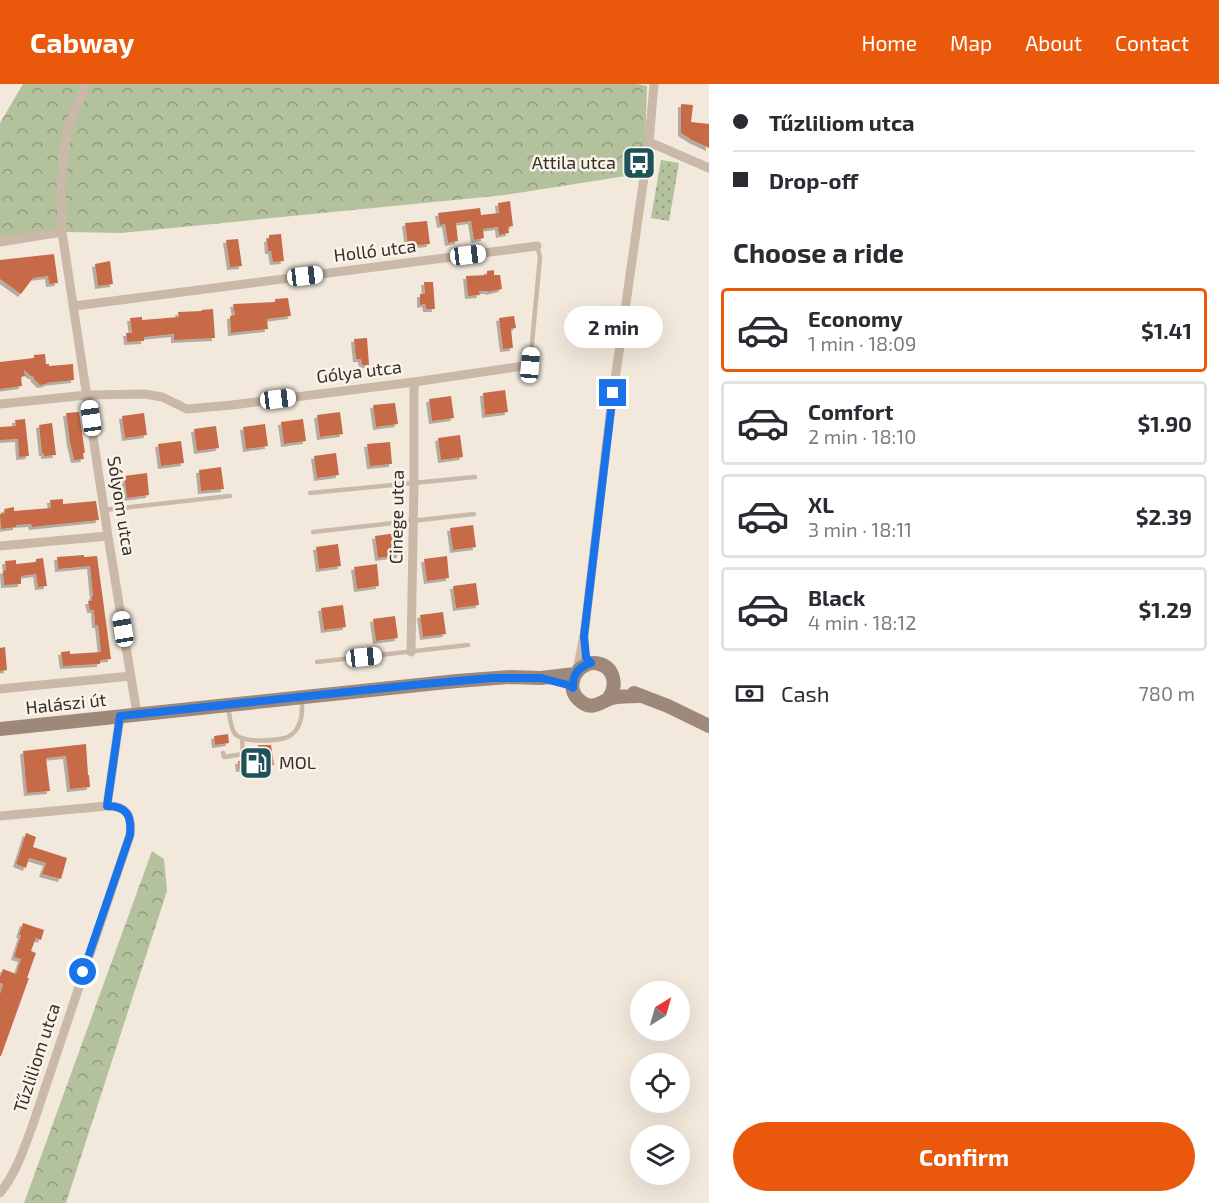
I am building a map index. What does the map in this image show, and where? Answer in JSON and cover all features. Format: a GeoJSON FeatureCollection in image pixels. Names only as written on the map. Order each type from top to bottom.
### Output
{"type":"FeatureCollection","features":[{"type":"Feature","properties":{"kind":"main road"},"geometry":{"type":"LineString","coordinates":[[615,682],[612,693],[602,704],[591,705],[578,699],[575,678],[581,667],[591,663],[604,666],[609,670],[615,682],[640,696],[668,706],[709,726]]}},
{"type":"Feature","properties":{"kind":"main road","name":"Halászi út"},"geometry":{"type":"LineString","coordinates":[[0,729],[458,681],[510,677],[541,678],[568,685],[575,678]]}},
{"type":"Feature","properties":{"kind":"main road"},"geometry":{"type":"LineString","coordinates":[[609,698],[640,696]]}},
{"type":"Feature","properties":{"kind":"street","name":"Sólyom utca"},"geometry":{"type":"LineString","coordinates":[[86,84],[67,129],[61,183],[62,232],[137,714]]}},
{"type":"Feature","properties":{"kind":"street"},"geometry":{"type":"LineString","coordinates":[[575,678],[584,636],[611,404],[649,142],[654,84]]}},
{"type":"Feature","properties":{"kind":"street"},"geometry":{"type":"LineString","coordinates":[[649,142],[709,168]]}},
{"type":"Feature","properties":{"kind":"street"},"geometry":{"type":"LineString","coordinates":[[0,242],[62,232]]}},
{"type":"Feature","properties":{"kind":"street","name":"Holló utca"},"geometry":{"type":"LineString","coordinates":[[74,306],[537,246]]}},
{"type":"Feature","properties":{"kind":"street","name":"Gólya utca"},"geometry":{"type":"LineString","coordinates":[[0,404],[87,395],[145,394],[162,397],[187,409],[414,382],[530,365]]}},
{"type":"Feature","properties":{"kind":"street","name":"Cinege utca"},"geometry":{"type":"LineString","coordinates":[[411,652],[414,382]]}},
{"type":"Feature","properties":{"kind":"street"},"geometry":{"type":"LineString","coordinates":[[0,546],[108,536]]}},
{"type":"Feature","properties":{"kind":"street"},"geometry":{"type":"LineString","coordinates":[[584,636],[586,657],[591,663]]}},
{"type":"Feature","properties":{"kind":"street"},"geometry":{"type":"LineString","coordinates":[[0,689],[130,676]]}},
{"type":"Feature","properties":{"kind":"street"},"geometry":{"type":"LineString","coordinates":[[0,816],[107,809],[120,716]]}},
{"type":"Feature","properties":{"kind":"street","name":"Tűzliliom utca"},"geometry":{"type":"LineString","coordinates":[[0,1193],[12,1177],[21,1157],[130,835],[131,825],[125,810],[117,806],[107,809]]}},
{"type":"Feature","properties":{"kind":"lane"},"geometry":{"type":"LineString","coordinates":[[530,365],[540,257],[537,246]]}},
{"type":"Feature","properties":{"kind":"lane"},"geometry":{"type":"LineString","coordinates":[[310,493],[475,477]]}},
{"type":"Feature","properties":{"kind":"lane"},"geometry":{"type":"LineString","coordinates":[[104,510],[230,496]]}},
{"type":"Feature","properties":{"kind":"lane"},"geometry":{"type":"LineString","coordinates":[[313,532],[474,514]]}},
{"type":"Feature","properties":{"kind":"lane"},"geometry":{"type":"LineString","coordinates":[[317,662],[468,645]]}},
{"type":"Feature","properties":{"kind":"lane"},"geometry":{"type":"LineString","coordinates":[[227,705],[232,729],[242,739],[253,741],[284,738],[292,735],[301,719],[302,697]]}},
{"type":"Feature","properties":{"kind":"lane"},"geometry":{"type":"LineString","coordinates":[[223,753],[224,757],[243,754],[242,739]]}},
{"type":"Feature","properties":{"kind":"green space"},"geometry":{"type":"Polygon","coordinates":[[[23,84],[636,84],[647,86],[645,150],[626,176],[505,195],[121,233],[68,232],[0,238],[0,123],[23,84]]]}},
{"type":"Feature","properties":{"kind":"green space"},"geometry":{"type":"Polygon","coordinates":[[[661,160],[679,163],[669,221],[651,218],[661,160]]]}},
{"type":"Feature","properties":{"kind":"green space"},"geometry":{"type":"Polygon","coordinates":[[[152,851],[164,859],[167,891],[66,1203],[24,1203],[152,851]]]}},
{"type":"Feature","properties":{"kind":"building"},"geometry":{"type":"Polygon","coordinates":[[[681,104],[693,105],[691,122],[709,124],[709,148],[681,133],[681,104]]]}},
{"type":"Feature","properties":{"kind":"building"},"geometry":{"type":"Polygon","coordinates":[[[510,201],[513,226],[508,227],[509,233],[499,235],[498,227],[483,229],[484,238],[474,240],[471,221],[456,223],[458,241],[448,243],[445,224],[440,225],[438,213],[480,208],[481,215],[499,213],[498,203],[510,201]]]}},
{"type":"Feature","properties":{"kind":"building"},"geometry":{"type":"Polygon","coordinates":[[[427,221],[430,244],[408,246],[405,223],[427,221]]]}},
{"type":"Feature","properties":{"kind":"building"},"geometry":{"type":"Polygon","coordinates":[[[281,234],[284,261],[273,262],[271,251],[268,251],[267,239],[269,235],[281,234]]]}},
{"type":"Feature","properties":{"kind":"building"},"geometry":{"type":"Polygon","coordinates":[[[238,239],[242,266],[230,267],[226,240],[238,239]]]}},
{"type":"Feature","properties":{"kind":"building"},"geometry":{"type":"Polygon","coordinates":[[[54,254],[58,283],[49,284],[48,276],[33,278],[21,294],[0,279],[0,260],[54,254]]]}},
{"type":"Feature","properties":{"kind":"building"},"geometry":{"type":"Polygon","coordinates":[[[110,261],[113,284],[98,286],[95,264],[110,261]]]}},
{"type":"Feature","properties":{"kind":"building"},"geometry":{"type":"Polygon","coordinates":[[[494,270],[494,275],[500,275],[502,289],[489,292],[479,291],[480,295],[468,296],[466,276],[487,275],[487,271],[494,270]]]}},
{"type":"Feature","properties":{"kind":"building"},"geometry":{"type":"Polygon","coordinates":[[[424,282],[433,282],[435,309],[426,309],[425,304],[420,305],[420,294],[425,294],[424,282]]]}},
{"type":"Feature","properties":{"kind":"building"},"geometry":{"type":"Polygon","coordinates":[[[288,298],[291,316],[267,319],[268,329],[231,333],[230,316],[235,315],[233,304],[275,302],[275,299],[288,298]]]}},
{"type":"Feature","properties":{"kind":"building"},"geometry":{"type":"Polygon","coordinates":[[[213,309],[215,338],[174,340],[174,334],[144,337],[144,341],[127,342],[126,333],[132,333],[130,318],[142,317],[142,320],[179,317],[178,312],[213,309]]]}},
{"type":"Feature","properties":{"kind":"building"},"geometry":{"type":"Polygon","coordinates":[[[514,316],[516,328],[511,329],[513,348],[503,349],[499,318],[514,316]]]}},
{"type":"Feature","properties":{"kind":"building"},"geometry":{"type":"Polygon","coordinates":[[[367,338],[369,365],[362,365],[361,359],[356,359],[354,339],[367,338]]]}},
{"type":"Feature","properties":{"kind":"building"},"geometry":{"type":"Polygon","coordinates":[[[45,354],[46,364],[49,366],[73,364],[74,380],[40,385],[24,370],[25,376],[21,377],[22,386],[0,389],[0,362],[34,358],[34,355],[45,354]]]}},
{"type":"Feature","properties":{"kind":"building"},"geometry":{"type":"Polygon","coordinates":[[[505,390],[508,412],[485,415],[483,393],[505,390]]]}},
{"type":"Feature","properties":{"kind":"building"},"geometry":{"type":"Polygon","coordinates":[[[451,396],[454,418],[432,421],[429,399],[451,396]]]}},
{"type":"Feature","properties":{"kind":"building"},"geometry":{"type":"Polygon","coordinates":[[[395,403],[398,424],[376,427],[373,405],[395,403]]]}},
{"type":"Feature","properties":{"kind":"building"},"geometry":{"type":"Polygon","coordinates":[[[79,412],[85,453],[83,453],[84,459],[74,460],[66,413],[79,412]]]}},
{"type":"Feature","properties":{"kind":"building"},"geometry":{"type":"Polygon","coordinates":[[[340,412],[343,434],[320,437],[317,415],[340,412]]]}},
{"type":"Feature","properties":{"kind":"building"},"geometry":{"type":"Polygon","coordinates":[[[144,413],[147,435],[125,438],[122,416],[144,413]]]}},
{"type":"Feature","properties":{"kind":"building"},"geometry":{"type":"Polygon","coordinates":[[[25,419],[29,456],[19,457],[18,439],[0,440],[0,427],[16,426],[15,420],[25,419]]]}},
{"type":"Feature","properties":{"kind":"building"},"geometry":{"type":"Polygon","coordinates":[[[303,419],[306,441],[284,444],[281,422],[303,419]]]}},
{"type":"Feature","properties":{"kind":"building"},"geometry":{"type":"Polygon","coordinates":[[[52,423],[56,455],[44,456],[39,425],[52,423]]]}},
{"type":"Feature","properties":{"kind":"building"},"geometry":{"type":"Polygon","coordinates":[[[265,424],[268,446],[246,449],[243,427],[265,424]]]}},
{"type":"Feature","properties":{"kind":"building"},"geometry":{"type":"Polygon","coordinates":[[[216,426],[219,448],[197,451],[194,429],[216,426]]]}},
{"type":"Feature","properties":{"kind":"building"},"geometry":{"type":"Polygon","coordinates":[[[460,435],[463,457],[441,460],[438,438],[460,435]]]}},
{"type":"Feature","properties":{"kind":"building"},"geometry":{"type":"Polygon","coordinates":[[[181,441],[184,463],[161,466],[158,444],[181,441]]]}},
{"type":"Feature","properties":{"kind":"building"},"geometry":{"type":"Polygon","coordinates":[[[390,442],[392,464],[370,466],[367,444],[390,442]]]}},
{"type":"Feature","properties":{"kind":"building"},"geometry":{"type":"Polygon","coordinates":[[[336,453],[339,475],[317,478],[314,456],[336,453]]]}},
{"type":"Feature","properties":{"kind":"building"},"geometry":{"type":"Polygon","coordinates":[[[221,467],[224,489],[201,491],[199,470],[221,467]]]}},
{"type":"Feature","properties":{"kind":"building"},"geometry":{"type":"Polygon","coordinates":[[[147,473],[149,495],[127,498],[124,476],[147,473]]]}},
{"type":"Feature","properties":{"kind":"building"},"geometry":{"type":"Polygon","coordinates":[[[63,499],[63,504],[96,501],[99,520],[32,527],[31,524],[16,525],[16,527],[1,529],[0,514],[5,513],[4,509],[14,507],[14,511],[51,508],[50,500],[63,499]]]}},
{"type":"Feature","properties":{"kind":"building"},"geometry":{"type":"Polygon","coordinates":[[[473,525],[476,547],[453,550],[450,528],[473,525]]]}},
{"type":"Feature","properties":{"kind":"building"},"geometry":{"type":"Polygon","coordinates":[[[397,533],[400,555],[378,558],[375,536],[397,533]]]}},
{"type":"Feature","properties":{"kind":"building"},"geometry":{"type":"Polygon","coordinates":[[[338,544],[341,566],[319,569],[316,547],[338,544]]]}},
{"type":"Feature","properties":{"kind":"building"},"geometry":{"type":"Polygon","coordinates":[[[84,555],[84,557],[97,556],[111,659],[100,660],[100,664],[63,666],[61,652],[70,651],[70,654],[101,652],[98,625],[95,625],[94,610],[90,610],[88,601],[92,601],[93,596],[90,566],[58,569],[57,557],[84,555]]]}},
{"type":"Feature","properties":{"kind":"building"},"geometry":{"type":"Polygon","coordinates":[[[447,556],[449,578],[427,581],[424,559],[447,556]]]}},
{"type":"Feature","properties":{"kind":"building"},"geometry":{"type":"Polygon","coordinates":[[[43,558],[47,586],[38,587],[36,574],[21,576],[21,584],[4,585],[5,561],[16,560],[16,564],[36,562],[36,559],[43,558]]]}},
{"type":"Feature","properties":{"kind":"building"},"geometry":{"type":"Polygon","coordinates":[[[377,564],[379,586],[357,589],[354,567],[377,564]]]}},
{"type":"Feature","properties":{"kind":"building"},"geometry":{"type":"Polygon","coordinates":[[[476,583],[479,605],[456,608],[453,586],[476,583]]]}},
{"type":"Feature","properties":{"kind":"building"},"geometry":{"type":"Polygon","coordinates":[[[343,605],[346,627],[324,630],[321,608],[343,605]]]}},
{"type":"Feature","properties":{"kind":"building"},"geometry":{"type":"Polygon","coordinates":[[[443,612],[446,634],[423,637],[420,615],[443,612]]]}},
{"type":"Feature","properties":{"kind":"building"},"geometry":{"type":"Polygon","coordinates":[[[395,616],[398,638],[376,641],[373,619],[395,616]]]}},
{"type":"Feature","properties":{"kind":"building"},"geometry":{"type":"Polygon","coordinates":[[[5,647],[7,670],[0,671],[0,648],[5,647]]]}},
{"type":"Feature","properties":{"kind":"building"},"geometry":{"type":"Polygon","coordinates":[[[228,734],[229,743],[215,745],[214,736],[228,734]]]}},
{"type":"Feature","properties":{"kind":"building"},"geometry":{"type":"Polygon","coordinates":[[[86,744],[90,787],[70,789],[66,756],[46,758],[50,791],[27,793],[23,751],[86,744]]]}},
{"type":"Feature","properties":{"kind":"building","name":"MOL"},"geometry":{"type":"Polygon","coordinates":[[[258,745],[271,745],[274,765],[239,769],[238,761],[259,758],[258,745]]]}},
{"type":"Feature","properties":{"kind":"building"},"geometry":{"type":"Polygon","coordinates":[[[26,833],[36,837],[33,847],[67,858],[61,879],[42,874],[46,863],[29,858],[26,868],[16,864],[26,833]]]}},
{"type":"Feature","properties":{"kind":"building"},"geometry":{"type":"Polygon","coordinates":[[[23,923],[44,930],[41,940],[36,938],[31,951],[36,953],[27,978],[29,978],[0,1056],[0,994],[3,984],[0,983],[0,977],[3,969],[16,974],[21,959],[14,957],[23,923]]]}},
{"type":"Feature","properties":{"kind":"place","name":"Attila utca"},"geometry":{"type":"Point","coordinates":[639,163]}},
{"type":"Feature","properties":{"kind":"place","name":"MOL"},"geometry":{"type":"Point","coordinates":[256,763]}},
{"type":"Feature","properties":{"kind":"route"},"geometry":{"type":"LineString","coordinates":[[83,972],[130,835],[131,825],[125,810],[117,806],[107,806],[120,716],[492,678],[541,678],[573,688],[575,674],[581,667],[591,663],[586,657],[584,636],[613,393]]}}]}
